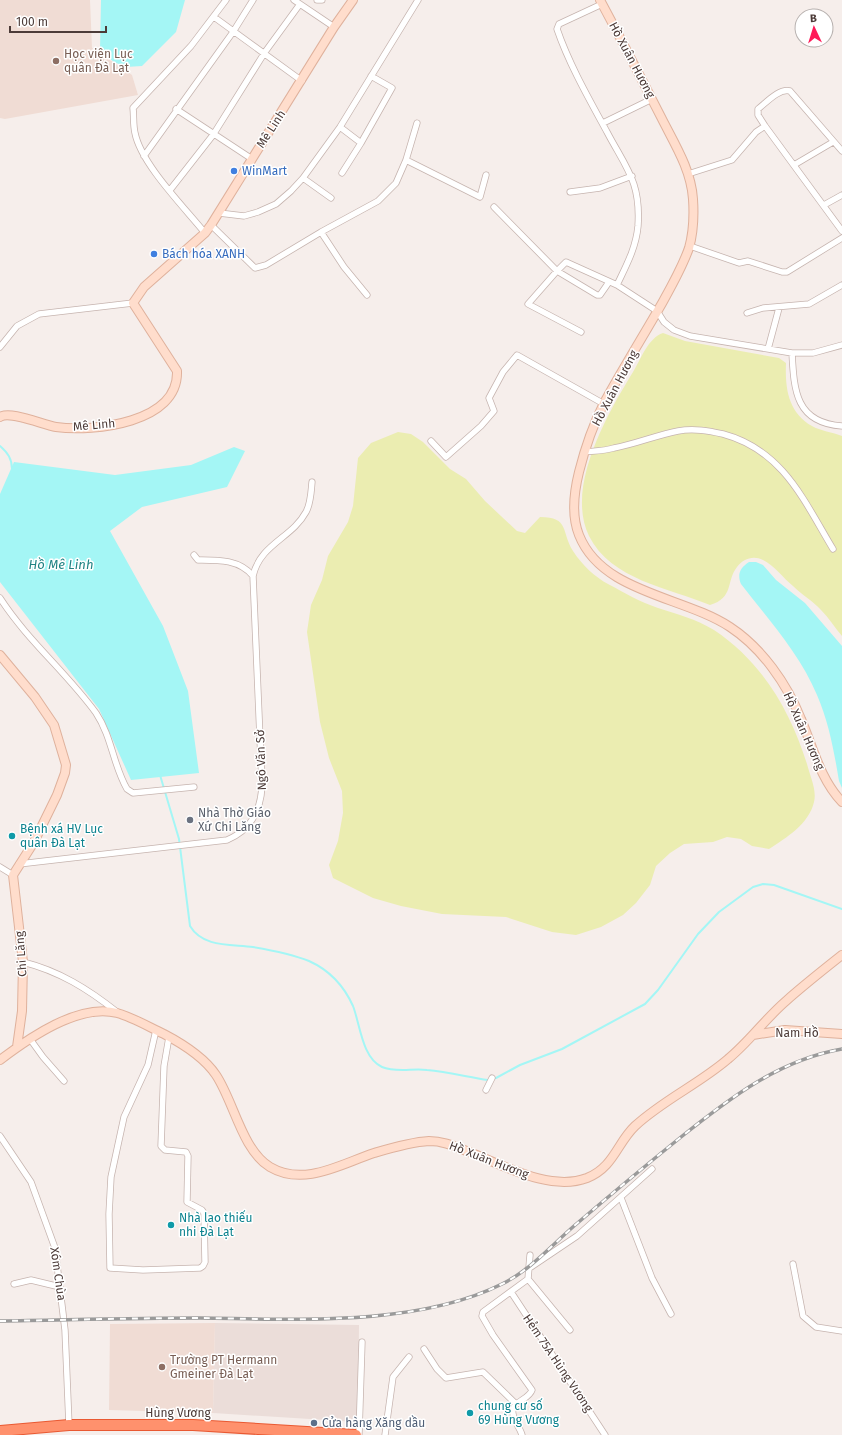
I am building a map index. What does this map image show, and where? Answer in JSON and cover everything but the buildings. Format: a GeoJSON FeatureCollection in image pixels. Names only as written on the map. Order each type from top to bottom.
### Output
{"type":"FeatureCollection","features":[{"type":"Feature","properties":{"kind":"highway","name":"Hùng Vương"},"geometry":{"type":"LineString","coordinates":[[0,1431],[69,1425],[193,1425],[259,1432],[356,1435]]}},
{"type":"Feature","properties":{"kind":"main road","name":"Mê Linh"},"geometry":{"type":"LineString","coordinates":[[0,418],[10,415],[56,427],[87,428],[126,422],[158,407],[174,390],[177,384],[177,371],[132,303],[144,287],[211,226],[334,27],[353,0]]}},
{"type":"Feature","properties":{"kind":"main road","name":"Hồ Xuân Hương"},"geometry":{"type":"LineString","coordinates":[[601,2],[652,99],[688,174],[693,202],[690,246],[678,274],[604,404],[584,452],[577,481],[575,518],[579,535],[587,549],[600,564],[621,579],[648,593],[690,607],[729,626],[752,645],[781,680],[800,715],[825,777],[842,802]]}},
{"type":"Feature","properties":{"kind":"main road"},"geometry":{"type":"LineString","coordinates":[[0,655],[35,697],[54,725],[66,765],[65,773],[57,795],[34,842],[13,875]]}},
{"type":"Feature","properties":{"kind":"main road","name":"Chi Lăng"},"geometry":{"type":"LineString","coordinates":[[13,875],[23,962],[23,994],[17,1047]]}},
{"type":"Feature","properties":{"kind":"main road","name":"Hồ Xuân Hương"},"geometry":{"type":"LineString","coordinates":[[0,1060],[30,1039],[68,1019],[86,1013],[102,1011],[118,1013],[169,1037],[195,1053],[216,1073],[250,1146],[260,1159],[280,1172],[300,1176],[318,1173],[395,1147],[429,1141],[447,1143],[545,1181],[566,1182],[585,1179],[599,1172],[614,1157],[633,1128],[652,1112],[727,1060],[785,1002],[842,955]]}},
{"type":"Feature","properties":{"kind":"main road","name":"Nam Hồ"},"geometry":{"type":"LineString","coordinates":[[753,1035],[785,1030],[842,1034]]}},
{"type":"Feature","properties":{"kind":"street"},"geometry":{"type":"LineString","coordinates":[[205,233],[144,156],[135,133],[133,108],[191,46],[226,0]]}},
{"type":"Feature","properties":{"kind":"street"},"geometry":{"type":"LineString","coordinates":[[144,156],[233,32],[253,0]]}},
{"type":"Feature","properties":{"kind":"street"},"geometry":{"type":"LineString","coordinates":[[294,0],[334,27]]}},
{"type":"Feature","properties":{"kind":"street"},"geometry":{"type":"LineString","coordinates":[[317,0],[322,0]]}},
{"type":"Feature","properties":{"kind":"street"},"geometry":{"type":"LineString","coordinates":[[219,212],[244,216],[266,210],[283,199],[303,178],[340,127],[418,0]]}},
{"type":"Feature","properties":{"kind":"street"},"geometry":{"type":"LineString","coordinates":[[601,2],[559,24],[556,28],[571,62],[632,176],[636,194],[638,226],[631,255],[616,286]]}},
{"type":"Feature","properties":{"kind":"street"},"geometry":{"type":"LineString","coordinates":[[170,190],[213,134],[265,52],[300,4]]}},
{"type":"Feature","properties":{"kind":"street"},"geometry":{"type":"LineString","coordinates":[[214,17],[233,32],[265,52],[302,81]]}},
{"type":"Feature","properties":{"kind":"street"},"geometry":{"type":"LineString","coordinates":[[342,173],[392,88],[371,76]]}},
{"type":"Feature","properties":{"kind":"street"},"geometry":{"type":"LineString","coordinates":[[842,151],[790,91],[787,90],[779,93],[758,108],[758,115],[765,126],[842,231]]}},
{"type":"Feature","properties":{"kind":"street"},"geometry":{"type":"LineString","coordinates":[[603,123],[652,99]]}},
{"type":"Feature","properties":{"kind":"street"},"geometry":{"type":"LineString","coordinates":[[176,110],[252,160]]}},
{"type":"Feature","properties":{"kind":"street"},"geometry":{"type":"LineString","coordinates":[[211,226],[255,268],[266,266],[321,232],[378,201],[396,183],[406,160],[417,123]]}},
{"type":"Feature","properties":{"kind":"street"},"geometry":{"type":"LineString","coordinates":[[688,174],[732,160],[756,132],[765,126]]}},
{"type":"Feature","properties":{"kind":"street"},"geometry":{"type":"LineString","coordinates":[[340,127],[361,143]]}},
{"type":"Feature","properties":{"kind":"street"},"geometry":{"type":"LineString","coordinates":[[794,165],[833,142]]}},
{"type":"Feature","properties":{"kind":"street"},"geometry":{"type":"LineString","coordinates":[[406,160],[480,197],[486,175]]}},
{"type":"Feature","properties":{"kind":"street"},"geometry":{"type":"LineString","coordinates":[[570,192],[600,188],[632,176]]}},
{"type":"Feature","properties":{"kind":"street"},"geometry":{"type":"LineString","coordinates":[[303,178],[332,198]]}},
{"type":"Feature","properties":{"kind":"street"},"geometry":{"type":"LineString","coordinates":[[824,205],[842,195]]}},
{"type":"Feature","properties":{"kind":"street"},"geometry":{"type":"LineString","coordinates":[[494,207],[557,271],[597,295],[600,295],[609,282]]}},
{"type":"Feature","properties":{"kind":"street"},"geometry":{"type":"LineString","coordinates":[[321,232],[344,267],[367,295]]}},
{"type":"Feature","properties":{"kind":"street"},"geometry":{"type":"LineString","coordinates":[[690,246],[739,263],[748,261],[782,272],[787,272],[842,238]]}},
{"type":"Feature","properties":{"kind":"street"},"geometry":{"type":"LineString","coordinates":[[581,332],[528,304],[566,262],[609,282],[658,311],[664,322],[669,326],[690,336],[792,353],[813,352],[842,345]]}},
{"type":"Feature","properties":{"kind":"street"},"geometry":{"type":"LineString","coordinates":[[747,313],[763,308],[779,308],[809,304],[842,285]]}},
{"type":"Feature","properties":{"kind":"street"},"geometry":{"type":"LineString","coordinates":[[0,347],[17,326],[39,314],[132,303]]}},
{"type":"Feature","properties":{"kind":"street"},"geometry":{"type":"LineString","coordinates":[[768,349],[779,308]]}},
{"type":"Feature","properties":{"kind":"street"},"geometry":{"type":"LineString","coordinates":[[792,353],[793,379],[798,400],[806,412],[816,420],[826,424],[842,426]]}},
{"type":"Feature","properties":{"kind":"street"},"geometry":{"type":"LineString","coordinates":[[431,441],[446,457],[481,426],[494,411],[489,398],[503,372],[517,355],[604,404]]}},
{"type":"Feature","properties":{"kind":"street"},"geometry":{"type":"LineString","coordinates":[[584,452],[612,449],[680,431],[706,430],[733,437],[775,461],[797,488],[832,549]]}},
{"type":"Feature","properties":{"kind":"street","name":"Ngô Văn Sở"},"geometry":{"type":"LineString","coordinates":[[19,864],[191,846],[227,840],[234,837],[252,822],[262,797],[252,576],[257,561],[297,524],[305,513],[310,499],[312,482]]}},
{"type":"Feature","properties":{"kind":"street"},"geometry":{"type":"LineString","coordinates":[[194,555],[198,560],[226,562],[243,566],[252,576]]}},
{"type":"Feature","properties":{"kind":"street"},"geometry":{"type":"LineString","coordinates":[[0,598],[13,618],[48,656],[96,714],[108,735],[127,789],[133,793],[194,787]]}},
{"type":"Feature","properties":{"kind":"street"},"geometry":{"type":"LineString","coordinates":[[0,867],[13,875]]}},
{"type":"Feature","properties":{"kind":"street"},"geometry":{"type":"LineString","coordinates":[[23,962],[47,969],[88,990],[118,1013]]}},
{"type":"Feature","properties":{"kind":"street"},"geometry":{"type":"LineString","coordinates":[[156,1030],[148,1065],[124,1117],[111,1177],[109,1214],[110,1268],[143,1270],[200,1268],[204,1266],[204,1213],[202,1210],[187,1202],[188,1156],[186,1152],[165,1150],[162,1146],[164,1066],[169,1037]]}},
{"type":"Feature","properties":{"kind":"street"},"geometry":{"type":"LineString","coordinates":[[30,1039],[43,1057],[64,1081]]}},
{"type":"Feature","properties":{"kind":"street"},"geometry":{"type":"LineString","coordinates":[[486,1090],[492,1078]]}},
{"type":"Feature","properties":{"kind":"street","name":"Xóm Chùa"},"geometry":{"type":"LineString","coordinates":[[0,1136],[31,1182],[53,1241],[65,1330],[69,1425]]}},
{"type":"Feature","properties":{"kind":"street"},"geometry":{"type":"LineString","coordinates":[[528,1269],[577,1236],[621,1198],[652,1168]]}},
{"type":"Feature","properties":{"kind":"street"},"geometry":{"type":"LineString","coordinates":[[621,1198],[652,1278],[671,1314]]}},
{"type":"Feature","properties":{"kind":"street"},"geometry":{"type":"LineString","coordinates":[[530,1255],[528,1279],[570,1330]]}},
{"type":"Feature","properties":{"kind":"street"},"geometry":{"type":"LineString","coordinates":[[793,1264],[803,1316],[816,1327],[842,1331]]}},
{"type":"Feature","properties":{"kind":"street"},"geometry":{"type":"LineString","coordinates":[[522,1435],[513,1414],[516,1404],[530,1394],[532,1390],[493,1335],[482,1316],[483,1312],[528,1279]]}},
{"type":"Feature","properties":{"kind":"street"},"geometry":{"type":"LineString","coordinates":[[14,1284],[31,1280],[60,1286]]}},
{"type":"Feature","properties":{"kind":"street","name":"Hẻm 75A Hùng Vương"},"geometry":{"type":"LineString","coordinates":[[511,1292],[605,1435]]}},
{"type":"Feature","properties":{"kind":"street"},"geometry":{"type":"LineString","coordinates":[[360,1435],[362,1342]]}},
{"type":"Feature","properties":{"kind":"street"},"geometry":{"type":"LineString","coordinates":[[424,1349],[437,1369],[446,1378],[483,1372],[516,1404]]}},
{"type":"Feature","properties":{"kind":"street"},"geometry":{"type":"LineString","coordinates":[[385,1435],[393,1377],[410,1357]]}},
{"type":"Feature","properties":{"kind":"shaded area","name":"Học viện Lục quân Đà Lạt"},"geometry":{"type":"Polygon","coordinates":[[[0,0],[90,0],[92,48],[132,75],[138,95],[5,119],[0,118],[0,0]]]}},
{"type":"Feature","properties":{"kind":"shaded area"},"geometry":{"type":"Polygon","coordinates":[[[215,1323],[359,1325],[358,1422],[213,1413],[215,1323]]]}},
{"type":"Feature","properties":{"kind":"shaded area","name":"Trường PT Hermann Gmeiner Đà Lạt"},"geometry":{"type":"Polygon","coordinates":[[[215,1323],[213,1413],[109,1410],[110,1324],[215,1323]]]}},
{"type":"Feature","properties":{"kind":"green space"},"geometry":{"type":"Polygon","coordinates":[[[663,333],[685,341],[779,358],[786,363],[787,390],[793,407],[798,414],[815,428],[842,436],[842,636],[818,607],[796,589],[771,565],[763,560],[752,558],[742,562],[734,572],[726,594],[718,602],[710,605],[642,581],[626,573],[611,563],[599,551],[589,536],[583,517],[582,495],[586,473],[593,451],[612,408],[645,350],[653,339],[663,333]]]}},
{"type":"Feature","properties":{"kind":"green space"},"geometry":{"type":"Polygon","coordinates":[[[398,432],[411,434],[423,442],[450,469],[466,479],[485,501],[517,531],[525,533],[540,517],[556,520],[563,527],[573,551],[585,566],[598,578],[645,603],[707,626],[731,643],[746,657],[760,672],[783,706],[807,764],[815,797],[811,810],[802,824],[769,849],[752,846],[741,839],[727,837],[713,842],[684,844],[670,853],[656,866],[650,885],[636,903],[623,915],[601,927],[576,935],[552,932],[506,917],[442,914],[401,906],[373,898],[333,878],[329,865],[338,841],[343,813],[342,791],[329,758],[320,722],[307,632],[311,605],[322,580],[328,556],[348,522],[353,506],[358,458],[371,443],[398,432]]]}},
{"type":"Feature","properties":{"kind":"water"},"geometry":{"type":"Polygon","coordinates":[[[101,0],[185,0],[176,32],[142,66],[126,67],[114,62],[100,51],[101,0]]]}},
{"type":"Feature","properties":{"kind":"water","name":"Hồ Mê Linh"},"geometry":{"type":"Polygon","coordinates":[[[234,447],[245,451],[227,487],[142,507],[110,531],[163,626],[188,691],[199,773],[131,780],[99,709],[0,582],[0,494],[14,462],[115,475],[191,465],[234,447]]]}},
{"type":"Feature","properties":{"kind":"water"},"geometry":{"type":"Polygon","coordinates":[[[749,562],[756,562],[763,565],[776,580],[805,603],[842,646],[842,788],[839,781],[825,716],[810,680],[802,665],[783,637],[741,584],[739,574],[743,567],[749,562]]]}},
{"type":"Feature","properties":{"kind":"waterway"},"geometry":{"type":"LineString","coordinates":[[0,446],[9,456],[12,469]]}},
{"type":"Feature","properties":{"kind":"waterway"},"geometry":{"type":"LineString","coordinates":[[160,775],[179,839],[190,926],[202,938],[210,942],[281,952],[309,961],[323,969],[340,985],[353,1006],[363,1040],[370,1056],[375,1063],[387,1069],[427,1070],[488,1080],[496,1078],[520,1065],[562,1049],[645,1004],[658,990],[698,934],[719,912],[753,887],[763,884],[774,885],[842,909]]}},
{"type":"Feature","properties":{"kind":"railway"},"geometry":{"type":"LineString","coordinates":[[0,1321],[150,1318],[354,1318],[432,1308],[468,1298],[512,1279],[540,1258],[574,1226],[699,1122],[756,1082],[797,1062],[819,1054],[842,1049]]}},
{"type":"Feature","properties":{"kind":"place","name":"Học viện Lục quân Đà Lạt"},"geometry":{"type":"Point","coordinates":[56,61]}},
{"type":"Feature","properties":{"kind":"place","name":"WinMart"},"geometry":{"type":"Point","coordinates":[234,171]}},
{"type":"Feature","properties":{"kind":"place","name":"Bách hóa XANH"},"geometry":{"type":"Point","coordinates":[154,254]}},
{"type":"Feature","properties":{"kind":"place","name":"Nhà Thờ Giáo Xứ Chi Lăng"},"geometry":{"type":"Point","coordinates":[190,820]}},
{"type":"Feature","properties":{"kind":"place","name":"Bệnh xá HV Lục quân Đà Lạt"},"geometry":{"type":"Point","coordinates":[12,836]}},
{"type":"Feature","properties":{"kind":"place","name":"Nhà lao thiếu nhi Đà Lạt"},"geometry":{"type":"Point","coordinates":[171,1225]}},
{"type":"Feature","properties":{"kind":"place","name":"Trường PT Hermann Gmeiner Đà Lạt"},"geometry":{"type":"Point","coordinates":[162,1367]}},
{"type":"Feature","properties":{"kind":"place","name":"chung cư số 69 Hùng Vương"},"geometry":{"type":"Point","coordinates":[470,1413]}},
{"type":"Feature","properties":{"kind":"place","name":"Cửa hàng Xăng dầu"},"geometry":{"type":"Point","coordinates":[314,1423]}}]}
